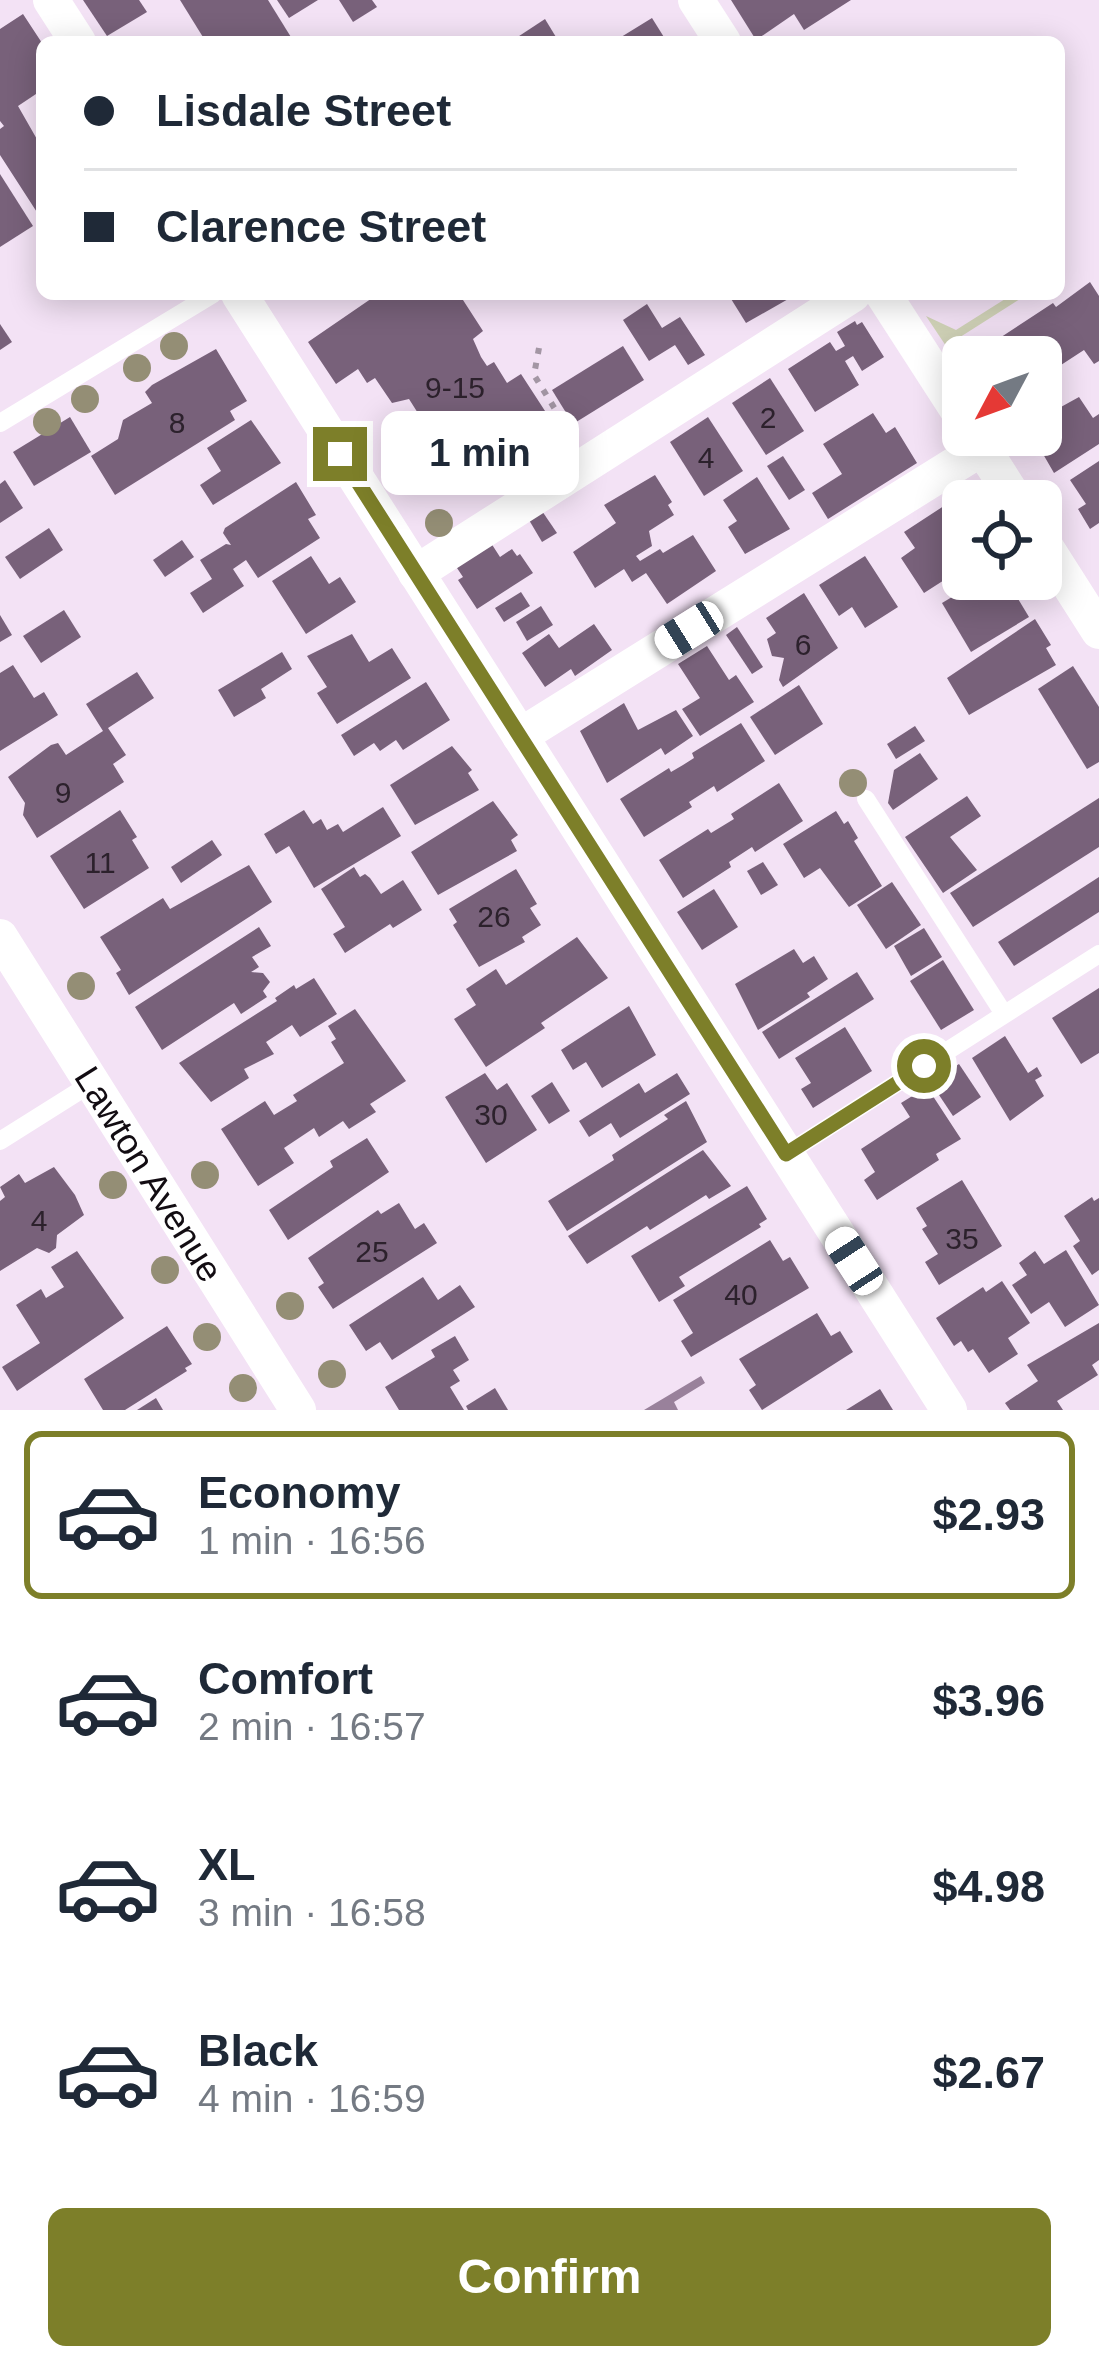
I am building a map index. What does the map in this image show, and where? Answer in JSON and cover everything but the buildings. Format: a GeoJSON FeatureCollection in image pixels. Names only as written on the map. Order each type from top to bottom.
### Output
{"type":"FeatureCollection","features":[{"type":"Feature","properties":{"kind":"street"},"geometry":{"type":"LineString","coordinates":[[51,0],[74,36]]}},
{"type":"Feature","properties":{"kind":"street"},"geometry":{"type":"LineString","coordinates":[[696,0],[718,36]]}},
{"type":"Feature","properties":{"kind":"street"},"geometry":{"type":"LineString","coordinates":[[242,300],[949,1410]]}},
{"type":"Feature","properties":{"kind":"street"},"geometry":{"type":"LineString","coordinates":[[416,573],[844,300]]}},
{"type":"Feature","properties":{"kind":"street"},"geometry":{"type":"LineString","coordinates":[[887,300],[942,386]]}},
{"type":"Feature","properties":{"kind":"street"},"geometry":{"type":"LineString","coordinates":[[520,736],[942,455]]}},
{"type":"Feature","properties":{"kind":"street"},"geometry":{"type":"LineString","coordinates":[[1062,573],[1099,631]]}},
{"type":"Feature","properties":{"kind":"street","name":"Lawton Avenue"},"geometry":{"type":"LineString","coordinates":[[0,938],[298,1410]]}},
{"type":"Feature","properties":{"kind":"lane"},"geometry":{"type":"LineString","coordinates":[[0,423],[203,300]]}},
{"type":"Feature","properties":{"kind":"lane"},"geometry":{"type":"LineString","coordinates":[[866,799],[1004,1015]]}},
{"type":"Feature","properties":{"kind":"lane"},"geometry":{"type":"LineString","coordinates":[[786,1154],[1099,954]]}},
{"type":"Feature","properties":{"kind":"lane"},"geometry":{"type":"LineString","coordinates":[[0,1141],[92,1083]]}},
{"type":"Feature","properties":{"kind":"path"},"geometry":{"type":"LineString","coordinates":[[539,348],[534,374],[589,464]]}},
{"type":"Feature","properties":{"kind":"green space"},"geometry":{"type":"Polygon","coordinates":[[[1004,300],[1019,300],[962,336],[942,336],[942,340],[926,316],[956,330],[1004,300]]]}},
{"type":"Feature","properties":{"kind":"shaded area"},"geometry":{"type":"Polygon","coordinates":[[[701,1376],[705,1383],[674,1402],[678,1410],[644,1410],[701,1376]]]}},
{"type":"Feature","properties":{"kind":"route"},"geometry":{"type":"LineString","coordinates":[[340,454],[786,1154],[924,1066]]}}]}
